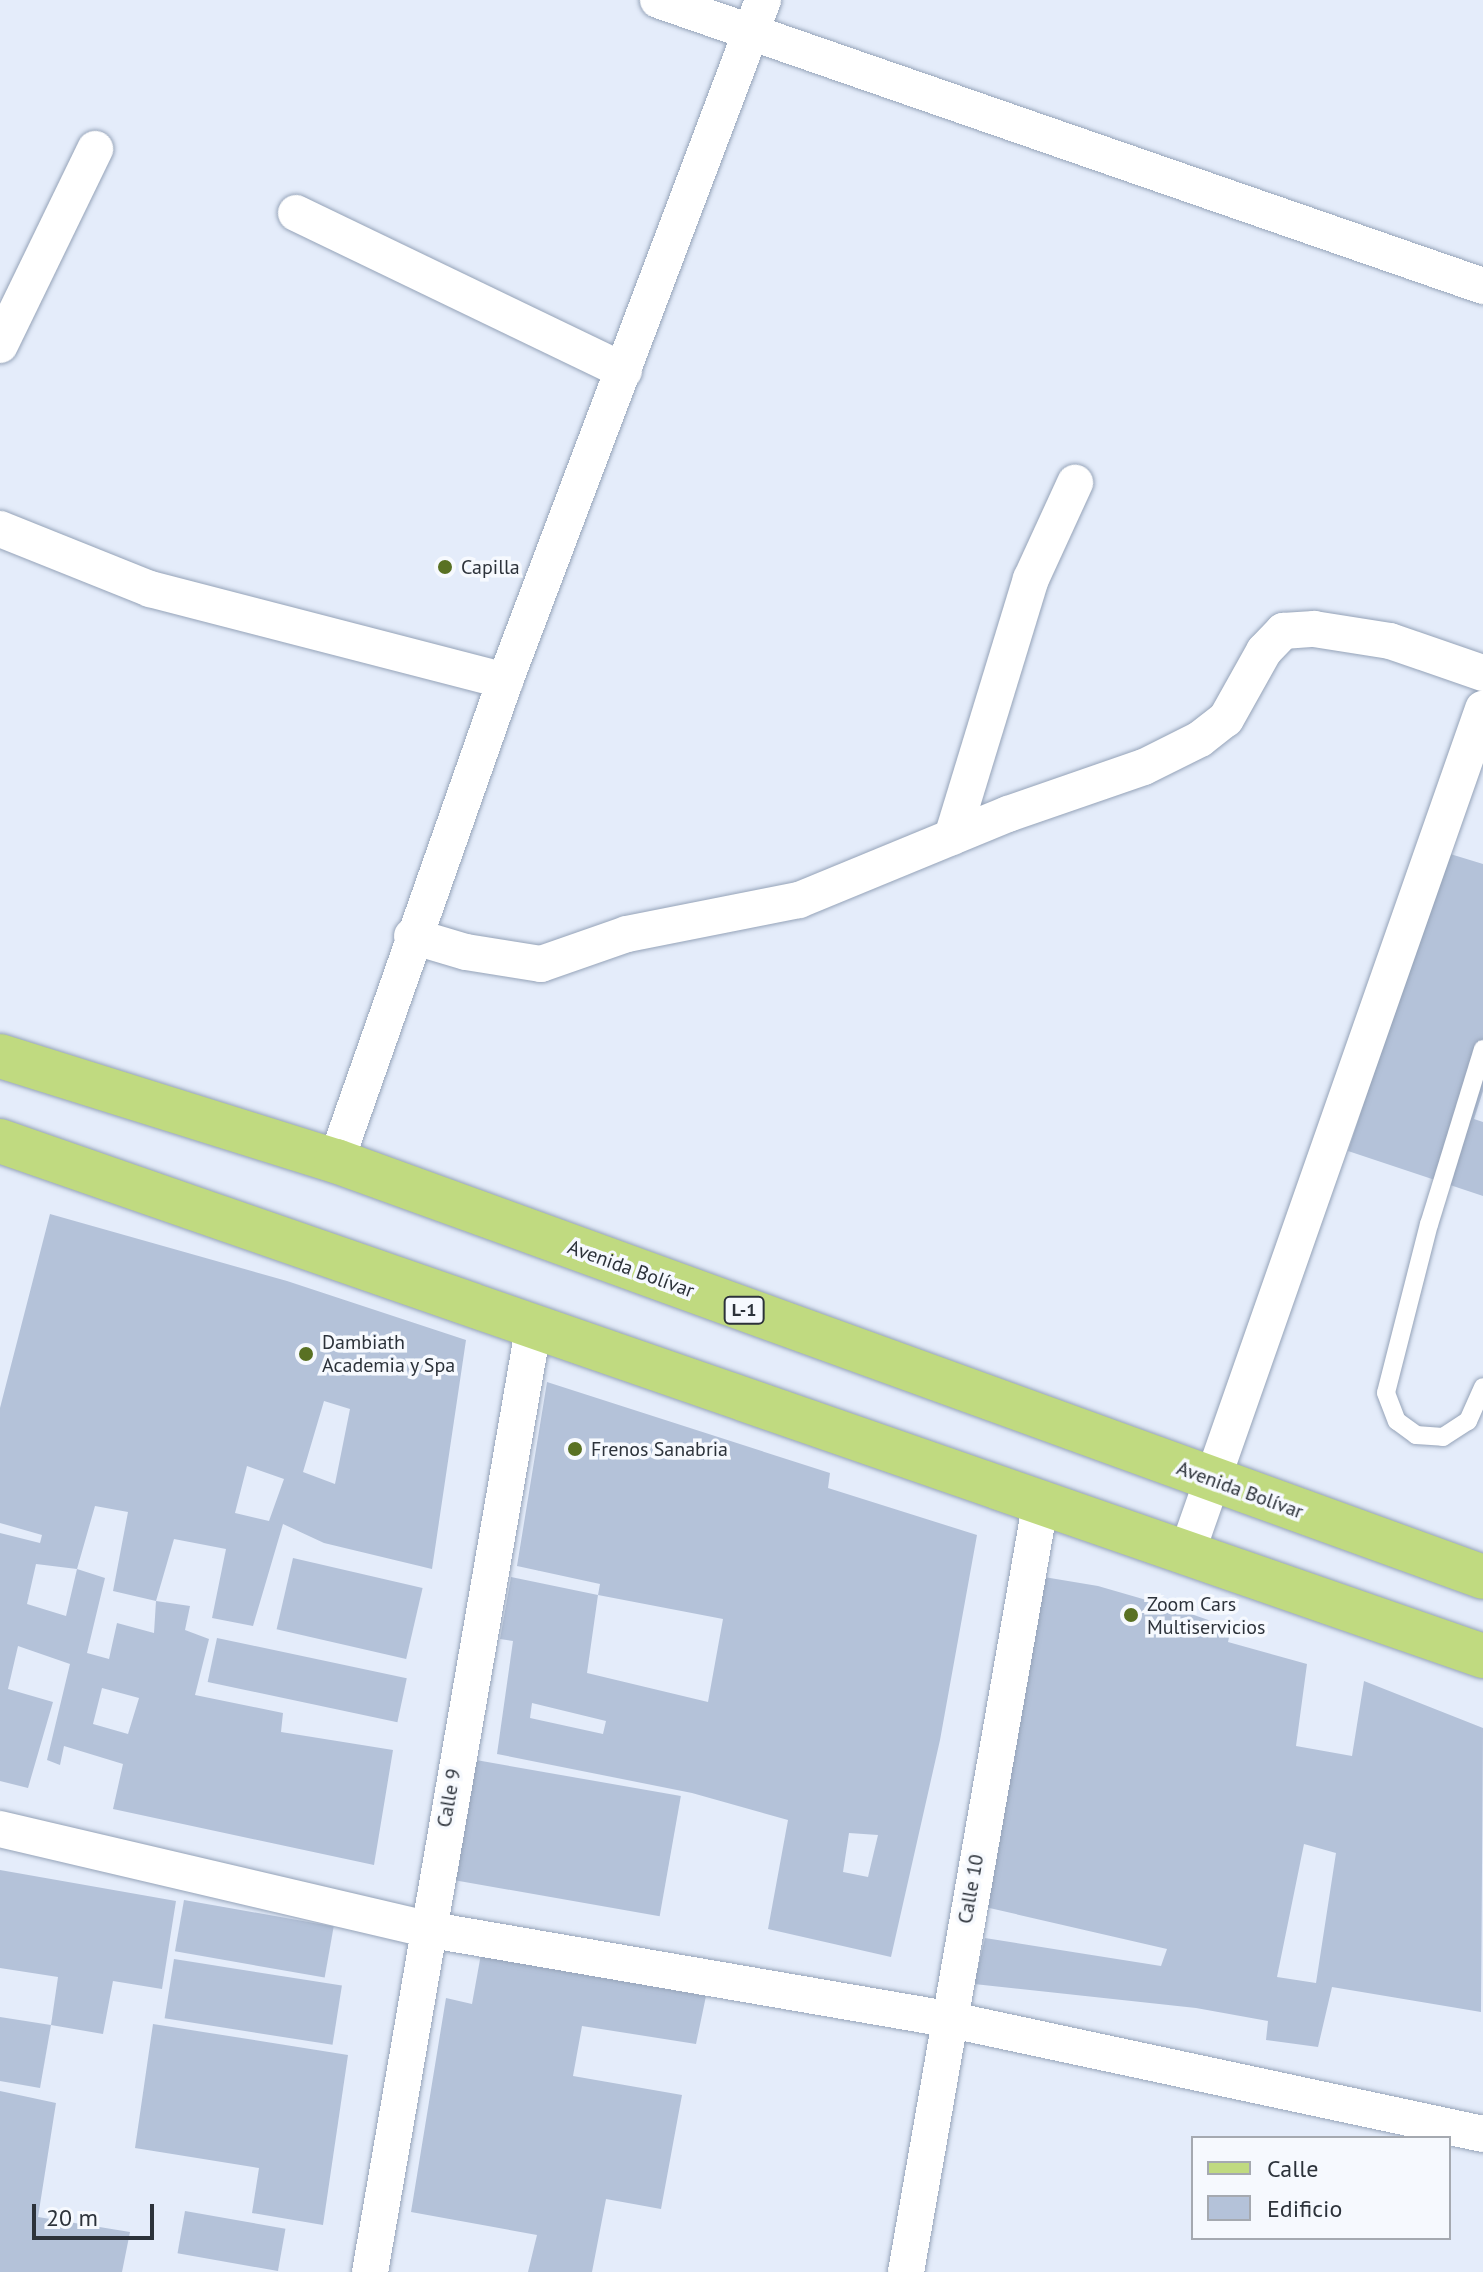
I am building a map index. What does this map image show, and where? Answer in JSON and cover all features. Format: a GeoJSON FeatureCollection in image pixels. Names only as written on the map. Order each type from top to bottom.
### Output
{"type":"FeatureCollection","features":[{"type":"Feature","properties":{"kind":"main road","name":"Avenida Bolívar"},"geometry":{"type":"LineString","coordinates":[[0,1056],[336,1161],[1483,1577]]}},
{"type":"Feature","properties":{"kind":"main road"},"geometry":{"type":"LineString","coordinates":[[0,1141],[534,1324],[1040,1506],[1483,1656]]}},
{"type":"Feature","properties":{"kind":"street"},"geometry":{"type":"LineString","coordinates":[[658,0],[758,17],[1483,286]]}},
{"type":"Feature","properties":{"kind":"street"},"geometry":{"type":"LineString","coordinates":[[336,1161],[412,936],[505,681],[758,17]]}},
{"type":"Feature","properties":{"kind":"street"},"geometry":{"type":"LineString","coordinates":[[0,345],[95,149]]}},
{"type":"Feature","properties":{"kind":"street"},"geometry":{"type":"LineString","coordinates":[[296,213],[624,371]]}},
{"type":"Feature","properties":{"kind":"street"},"geometry":{"type":"LineString","coordinates":[[952,837],[1031,579],[1075,483]]}},
{"type":"Feature","properties":{"kind":"street"},"geometry":{"type":"LineString","coordinates":[[0,529],[150,589],[505,681]]}},
{"type":"Feature","properties":{"kind":"street"},"geometry":{"type":"LineString","coordinates":[[412,936],[541,964],[627,934],[799,900],[952,837],[1144,767],[1200,739],[1226,719],[1264,651],[1283,631],[1314,629],[1390,641],[1483,673]]}},
{"type":"Feature","properties":{"kind":"street"},"geometry":{"type":"LineString","coordinates":[[1186,1555],[1483,709]]}},
{"type":"Feature","properties":{"kind":"street","name":"Calle 9"},"geometry":{"type":"LineString","coordinates":[[370,2272],[426,1929],[534,1324]]}},
{"type":"Feature","properties":{"kind":"street","name":"Calle 10"},"geometry":{"type":"LineString","coordinates":[[906,2272],[947,2019],[1040,1506]]}},
{"type":"Feature","properties":{"kind":"street"},"geometry":{"type":"LineString","coordinates":[[0,1829],[426,1929],[947,2019],[1483,2134]]}},
{"type":"Feature","properties":{"kind":"lane"},"geometry":{"type":"LineString","coordinates":[[1483,1049],[1429,1224],[1386,1393],[1397,1421],[1416,1435],[1443,1437],[1468,1421],[1483,1387]]}},
{"type":"Feature","properties":{"kind":"building"},"geometry":{"type":"Polygon","coordinates":[[[1447,853],[1483,864],[1483,1091],[1474,1119],[1483,1122],[1483,1196],[1348,1151],[1447,853]]]}},
{"type":"Feature","properties":{"kind":"building"},"geometry":{"type":"Polygon","coordinates":[[[50,1214],[287,1281],[466,1340],[432,1569],[324,1543],[283,1524],[253,1626],[212,1618],[226,1549],[174,1539],[156,1601],[190,1606],[185,1630],[209,1639],[195,1695],[283,1713],[281,1732],[393,1750],[374,1865],[113,1809],[123,1764],[64,1746],[60,1765],[47,1760],[70,1664],[18,1646],[8,1689],[53,1702],[28,1788],[0,1781],[0,1533],[40,1543],[42,1535],[0,1523],[0,1408],[50,1214]],[[324,1401],[303,1472],[335,1484],[350,1409],[324,1401]],[[247,1466],[235,1513],[269,1521],[284,1479],[247,1466]],[[95,1506],[77,1569],[105,1578],[87,1653],[109,1659],[117,1623],[154,1633],[156,1601],[113,1591],[128,1512],[95,1506]],[[36,1564],[27,1604],[66,1616],[77,1569],[36,1564]],[[102,1688],[93,1724],[128,1734],[139,1698],[102,1688]]]}},
{"type":"Feature","properties":{"kind":"building"},"geometry":{"type":"Polygon","coordinates":[[[547,1382],[830,1473],[828,1488],[977,1535],[940,1740],[891,1957],[768,1929],[788,1820],[692,1793],[497,1754],[513,1641],[500,1639],[511,1577],[598,1595],[600,1584],[517,1566],[547,1382]],[[598,1595],[587,1673],[708,1702],[723,1619],[598,1595]],[[532,1703],[530,1718],[603,1734],[606,1721],[532,1703]],[[849,1833],[843,1872],[868,1877],[878,1835],[849,1833]]]}},
{"type":"Feature","properties":{"kind":"building"},"geometry":{"type":"Polygon","coordinates":[[[293,1558],[423,1588],[406,1659],[277,1629],[293,1558]]]}},
{"type":"Feature","properties":{"kind":"building"},"geometry":{"type":"Polygon","coordinates":[[[1044,1577],[1098,1586],[1174,1608],[1231,1628],[1228,1642],[1307,1664],[1296,1746],[1352,1756],[1364,1681],[1483,1728],[1481,2012],[1332,1987],[1318,2047],[1266,2040],[1268,2021],[1196,2008],[974,1984],[985,1938],[1161,1966],[1167,1949],[985,1907],[1044,1577]],[[1304,1844],[1277,1977],[1316,1983],[1336,1853],[1304,1844]]]}},
{"type":"Feature","properties":{"kind":"building"},"geometry":{"type":"Polygon","coordinates":[[[217,1638],[407,1678],[397,1722],[208,1682],[217,1638]]]}},
{"type":"Feature","properties":{"kind":"building"},"geometry":{"type":"Polygon","coordinates":[[[476,1760],[681,1796],[660,1916],[455,1880],[476,1760]]]}},
{"type":"Feature","properties":{"kind":"building"},"geometry":{"type":"Polygon","coordinates":[[[0,1870],[176,1901],[162,1989],[113,1981],[103,2034],[51,2025],[58,1977],[0,1968],[0,1870]]]}},
{"type":"Feature","properties":{"kind":"building"},"geometry":{"type":"Polygon","coordinates":[[[184,1900],[334,1926],[325,1978],[175,1951],[184,1900]]]}},
{"type":"Feature","properties":{"kind":"building"},"geometry":{"type":"Polygon","coordinates":[[[481,1954],[706,1996],[696,2044],[582,2026],[573,2076],[682,2095],[661,2209],[606,2199],[592,2272],[528,2272],[537,2235],[411,2212],[446,1998],[472,2004],[481,1954]]]}},
{"type":"Feature","properties":{"kind":"building"},"geometry":{"type":"Polygon","coordinates":[[[174,1959],[342,1986],[333,2045],[165,2018],[174,1959]]]}},
{"type":"Feature","properties":{"kind":"building"},"geometry":{"type":"Polygon","coordinates":[[[0,2017],[51,2025],[40,2088],[0,2081],[0,2017]]]}},
{"type":"Feature","properties":{"kind":"building"},"geometry":{"type":"Polygon","coordinates":[[[153,2024],[348,2055],[323,2225],[252,2213],[259,2168],[135,2148],[153,2024]]]}},
{"type":"Feature","properties":{"kind":"building"},"geometry":{"type":"Polygon","coordinates":[[[0,2091],[56,2103],[38,2217],[130,2232],[122,2272],[0,2272],[0,2091]]]}},
{"type":"Feature","properties":{"kind":"building"},"geometry":{"type":"Polygon","coordinates":[[[185,2211],[285,2229],[278,2271],[178,2253],[185,2211]]]}},
{"type":"Feature","properties":{"kind":"place","name":"Capilla"},"geometry":{"type":"Point","coordinates":[445,567]}},
{"type":"Feature","properties":{"kind":"place","name":"Dambiath Academia y Spa"},"geometry":{"type":"Point","coordinates":[306,1354]}},
{"type":"Feature","properties":{"kind":"place","name":"Frenos Sanabria"},"geometry":{"type":"Point","coordinates":[575,1449]}},
{"type":"Feature","properties":{"kind":"place","name":"Zoom Cars Multiservicios"},"geometry":{"type":"Point","coordinates":[1131,1615]}}]}
